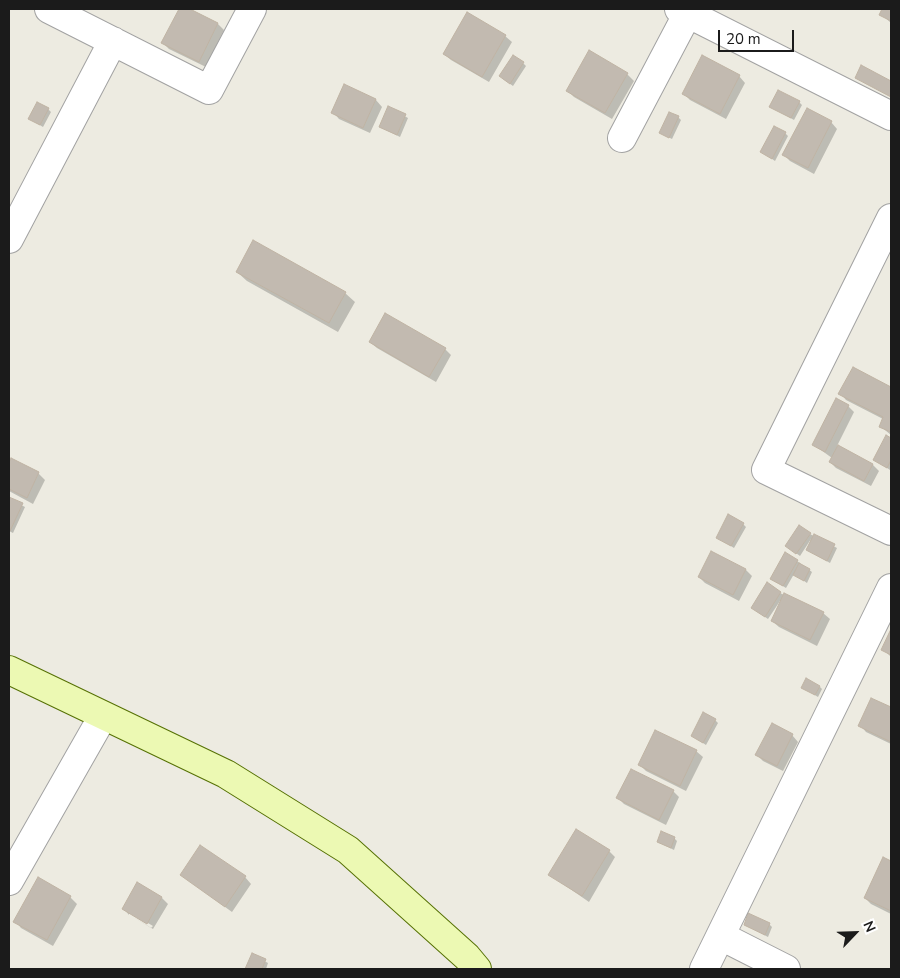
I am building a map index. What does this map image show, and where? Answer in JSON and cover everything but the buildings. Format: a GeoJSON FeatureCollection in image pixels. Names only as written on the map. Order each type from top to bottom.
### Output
{"type":"FeatureCollection","features":[{"type":"Feature","properties":{"kind":"main road"},"geometry":{"type":"LineString","coordinates":[[9,670],[226,774],[348,850],[467,957],[477,969]]}},
{"type":"Feature","properties":{"kind":"street"},"geometry":{"type":"LineString","coordinates":[[49,9],[209,90],[252,9]]}},
{"type":"Feature","properties":{"kind":"street"},"geometry":{"type":"LineString","coordinates":[[622,138],[685,10],[891,116]]}},
{"type":"Feature","properties":{"kind":"street"},"geometry":{"type":"LineString","coordinates":[[9,239],[113,41]]}},
{"type":"Feature","properties":{"kind":"street"},"geometry":{"type":"LineString","coordinates":[[891,218],[766,470],[891,531]]}},
{"type":"Feature","properties":{"kind":"street"},"geometry":{"type":"LineString","coordinates":[[704,969],[891,588]]}},
{"type":"Feature","properties":{"kind":"street"},"geometry":{"type":"LineString","coordinates":[[9,881],[103,716]]}},
{"type":"Feature","properties":{"kind":"street"},"geometry":{"type":"LineString","coordinates":[[721,936],[786,969]]}}]}
